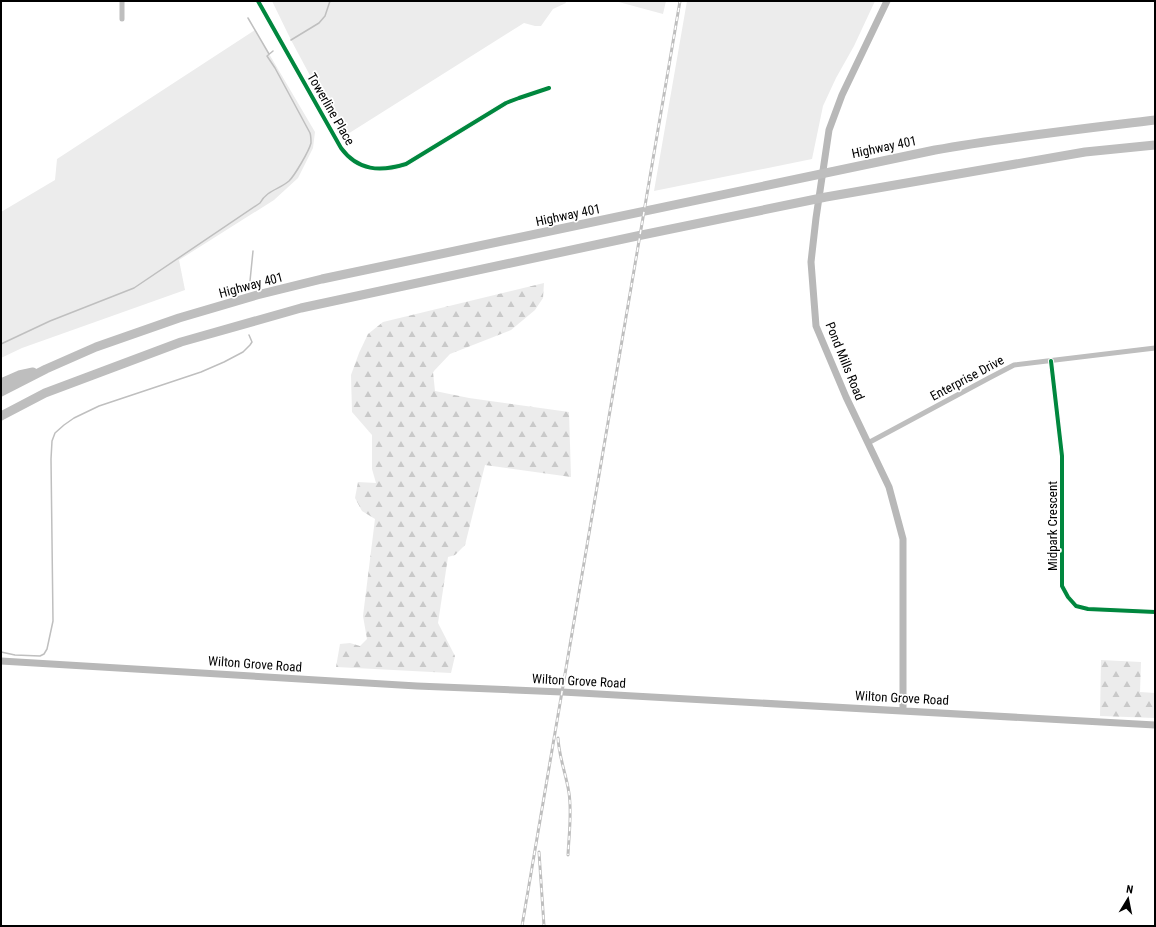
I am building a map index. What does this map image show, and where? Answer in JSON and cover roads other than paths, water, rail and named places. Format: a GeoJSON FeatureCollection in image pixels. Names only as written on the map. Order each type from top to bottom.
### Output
{"type":"FeatureCollection","features":[{"type":"Feature","properties":{"kind":"highway","name":"Highway 401"},"geometry":{"type":"LineString","coordinates":[[1,392],[46,369],[96,347],[172,320],[322,279],[638,214],[934,150],[1046,133],[1155,120]]}},
{"type":"Feature","properties":{"kind":"highway"},"geometry":{"type":"LineString","coordinates":[[1,416],[52,391],[181,342],[301,308],[826,197],[1085,152],[1155,145]]}},
{"type":"Feature","properties":{"kind":"highway"},"geometry":{"type":"LineString","coordinates":[[1,383],[19,375],[46,369]]}},
{"type":"Feature","properties":{"kind":"main road","name":"Pond Mills Road"},"geometry":{"type":"LineString","coordinates":[[888,1],[842,94],[829,130],[811,262],[816,326],[846,397],[890,487],[903,538],[903,710]]}},
{"type":"Feature","properties":{"kind":"main road","name":"Wilton Grove Road"},"geometry":{"type":"LineString","coordinates":[[1,661],[417,686],[566,692],[1155,725]]}},
{"type":"Feature","properties":{"kind":"street"},"geometry":{"type":"LineString","coordinates":[[122,1],[122,19]]}},
{"type":"Feature","properties":{"kind":"street","name":"Towerline Place"},"geometry":{"type":"LineString","coordinates":[[258,1],[341,148],[350,159],[372,168],[386,169],[406,164],[506,103],[549,88]]}},
{"type":"Feature","properties":{"kind":"street","name":"Enterprise Drive"},"geometry":{"type":"LineString","coordinates":[[868,443],[1014,365],[1155,348]]}},
{"type":"Feature","properties":{"kind":"street","name":"Midpark Crescent"},"geometry":{"type":"LineString","coordinates":[[1051,361],[1062,456],[1062,586],[1068,597],[1076,606],[1088,609],[1155,612]]}},
{"type":"Feature","properties":{"kind":"waterway"},"geometry":{"type":"LineString","coordinates":[[291,40],[319,23],[325,16],[330,1]]}},
{"type":"Feature","properties":{"kind":"waterway"},"geometry":{"type":"LineString","coordinates":[[248,18],[269,54]]}},
{"type":"Feature","properties":{"kind":"waterway"},"geometry":{"type":"LineString","coordinates":[[1,344],[50,321],[134,288],[260,203],[266,195],[292,178],[308,151],[311,143],[311,137],[275,68],[267,56],[273,51]]}},
{"type":"Feature","properties":{"kind":"waterway"},"geometry":{"type":"LineString","coordinates":[[249,291],[253,251]]}},
{"type":"Feature","properties":{"kind":"waterway"},"geometry":{"type":"LineString","coordinates":[[1,652],[15,655],[40,656],[44,654],[47,649],[53,621],[51,459],[52,441],[55,433],[74,418],[99,406],[201,372],[224,362],[243,352],[250,345],[252,342],[249,335]]}},
{"type":"Feature","properties":{"kind":"railway"},"geometry":{"type":"LineString","coordinates":[[522,926],[680,1]]}},
{"type":"Feature","properties":{"kind":"railway"},"geometry":{"type":"LineString","coordinates":[[558,738],[570,801],[568,855]]}},
{"type":"Feature","properties":{"kind":"railway"},"geometry":{"type":"LineString","coordinates":[[539,852],[544,926]]}}]}
